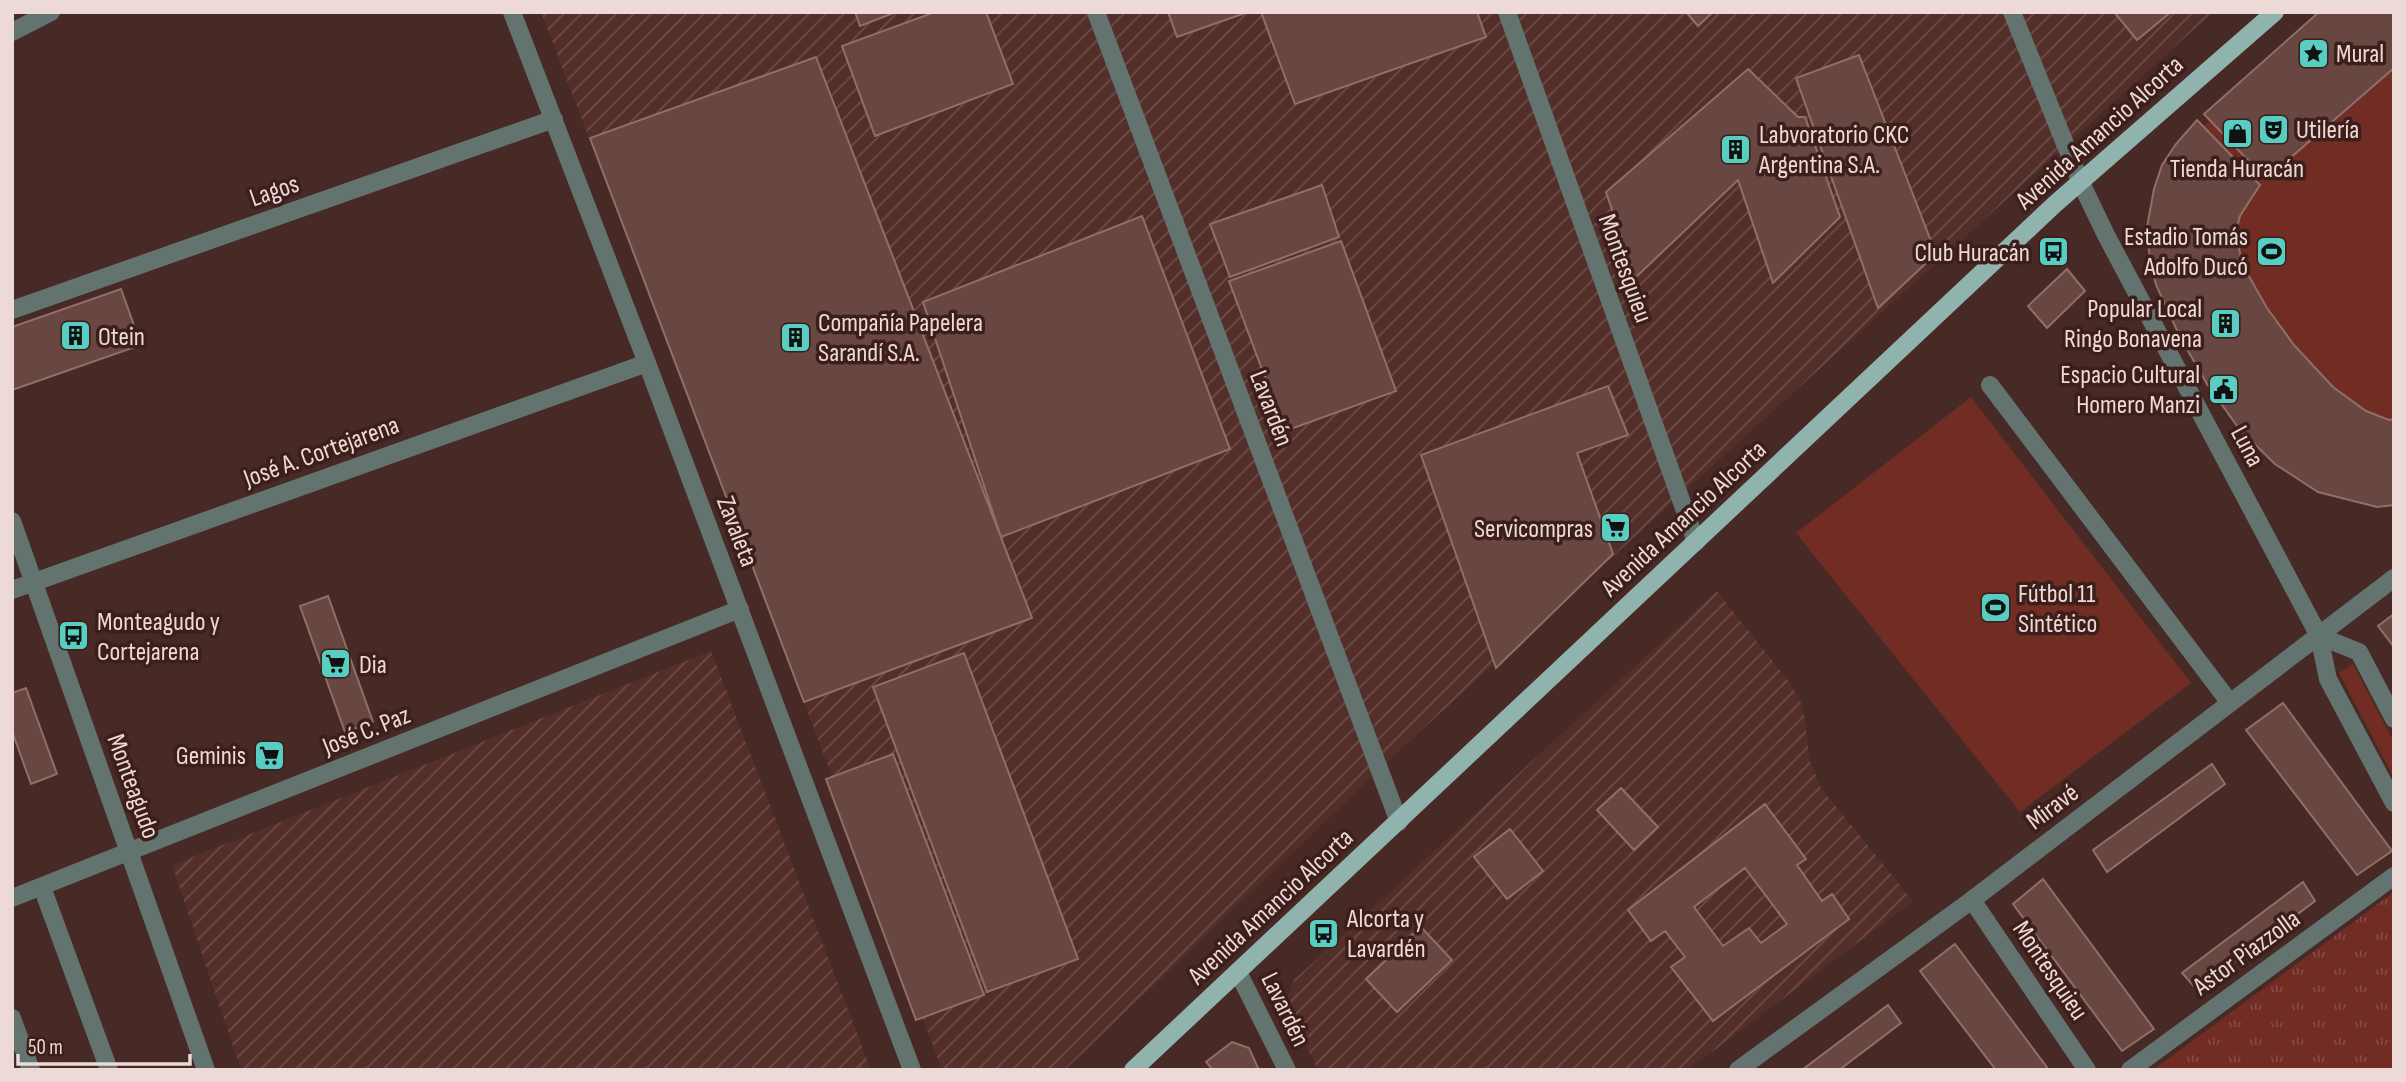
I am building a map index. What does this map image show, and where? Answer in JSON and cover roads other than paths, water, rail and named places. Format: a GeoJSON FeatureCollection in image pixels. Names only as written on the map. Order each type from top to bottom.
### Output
{"type":"FeatureCollection","features":[{"type":"Feature","properties":{"kind":"main road","name":"Avenida Amancio Alcorta"},"geometry":{"type":"LineString","coordinates":[[1134,1069],[2080,181],[2275,12]]}},
{"type":"Feature","properties":{"kind":"street"},"geometry":{"type":"LineString","coordinates":[[12,32],[51,12]]}},
{"type":"Feature","properties":{"kind":"street","name":"Zavaleta"},"geometry":{"type":"LineString","coordinates":[[512,12],[647,363],[912,1070]]}},
{"type":"Feature","properties":{"kind":"street","name":"Lavardén"},"geometry":{"type":"LineString","coordinates":[[1096,12],[1399,822]]}},
{"type":"Feature","properties":{"kind":"street","name":"Montesquieu"},"geometry":{"type":"LineString","coordinates":[[1507,12],[1696,542]]}},
{"type":"Feature","properties":{"kind":"street","name":"Luna"},"geometry":{"type":"LineString","coordinates":[[2012,12],[2080,181],[2106,235],[2319,636],[2328,679],[2394,803]]}},
{"type":"Feature","properties":{"kind":"street","name":"Lagos"},"geometry":{"type":"LineString","coordinates":[[12,310],[554,119]]}},
{"type":"Feature","properties":{"kind":"street","name":"José A. Cortejarena"},"geometry":{"type":"LineString","coordinates":[[12,590],[647,363]]}},
{"type":"Feature","properties":{"kind":"street"},"geometry":{"type":"LineString","coordinates":[[1990,385],[2230,703]]}},
{"type":"Feature","properties":{"kind":"street","name":"Monteagudo"},"geometry":{"type":"LineString","coordinates":[[12,521],[206,1070]]}},
{"type":"Feature","properties":{"kind":"street","name":"Miravé"},"geometry":{"type":"LineString","coordinates":[[1738,1070],[1972,900],[2394,578]]}},
{"type":"Feature","properties":{"kind":"street","name":"José C. Paz"},"geometry":{"type":"LineString","coordinates":[[12,898],[740,609]]}},
{"type":"Feature","properties":{"kind":"street"},"geometry":{"type":"LineString","coordinates":[[2319,636],[2359,652],[2394,719]]}},
{"type":"Feature","properties":{"kind":"street","name":"Astor Piazzolla"},"geometry":{"type":"LineString","coordinates":[[2130,1070],[2394,876]]}},
{"type":"Feature","properties":{"kind":"street"},"geometry":{"type":"LineString","coordinates":[[42,887],[109,1070]]}},
{"type":"Feature","properties":{"kind":"street","name":"Montesquieu"},"geometry":{"type":"LineString","coordinates":[[1972,900],[2087,1070]]}},
{"type":"Feature","properties":{"kind":"street","name":"Lavardén"},"geometry":{"type":"LineString","coordinates":[[1238,972],[1287,1070]]}},
{"type":"Feature","properties":{"kind":"street"},"geometry":{"type":"LineString","coordinates":[[12,1018],[31,1070]]}},
{"type":"Feature","properties":{"kind":"place","name":"Mural"},"geometry":{"type":"Point","coordinates":[2313,53]}},
{"type":"Feature","properties":{"kind":"place","name":"Utilería"},"geometry":{"type":"Point","coordinates":[2273,129]}},
{"type":"Feature","properties":{"kind":"place","name":"Tienda Huracán"},"geometry":{"type":"Point","coordinates":[2237,133]}},
{"type":"Feature","properties":{"kind":"place","name":"Labvoratorio CKC Argentina S.A."},"geometry":{"type":"Point","coordinates":[1736,149]}},
{"type":"Feature","properties":{"kind":"place","name":"Estadio Tomás Adolfo Ducó"},"geometry":{"type":"Point","coordinates":[2271,251]}},
{"type":"Feature","properties":{"kind":"place","name":"Club Huracán"},"geometry":{"type":"Point","coordinates":[2053,252]}},
{"type":"Feature","properties":{"kind":"place","name":"Popular Local Ringo Bonavena"},"geometry":{"type":"Point","coordinates":[2225,323]}},
{"type":"Feature","properties":{"kind":"place","name":"Otein"},"geometry":{"type":"Point","coordinates":[75,336]}},
{"type":"Feature","properties":{"kind":"place","name":"Compañía Papelera Sarandí S.A."},"geometry":{"type":"Point","coordinates":[795,337]}},
{"type":"Feature","properties":{"kind":"place","name":"Espacio Cultural Homero Manzi"},"geometry":{"type":"Point","coordinates":[2223,389]}},
{"type":"Feature","properties":{"kind":"place","name":"Servicompras"},"geometry":{"type":"Point","coordinates":[1616,528]}},
{"type":"Feature","properties":{"kind":"place","name":"Fútbol 11 Sintético"},"geometry":{"type":"Point","coordinates":[1995,608]}},
{"type":"Feature","properties":{"kind":"place","name":"Monteagudo y Cortejarena"},"geometry":{"type":"Point","coordinates":[74,636]}},
{"type":"Feature","properties":{"kind":"place","name":"Dia"},"geometry":{"type":"Point","coordinates":[336,664]}},
{"type":"Feature","properties":{"kind":"place","name":"Geminis"},"geometry":{"type":"Point","coordinates":[269,755]}},
{"type":"Feature","properties":{"kind":"place","name":"Alcorta y Lavardén"},"geometry":{"type":"Point","coordinates":[1324,933]}}]}
